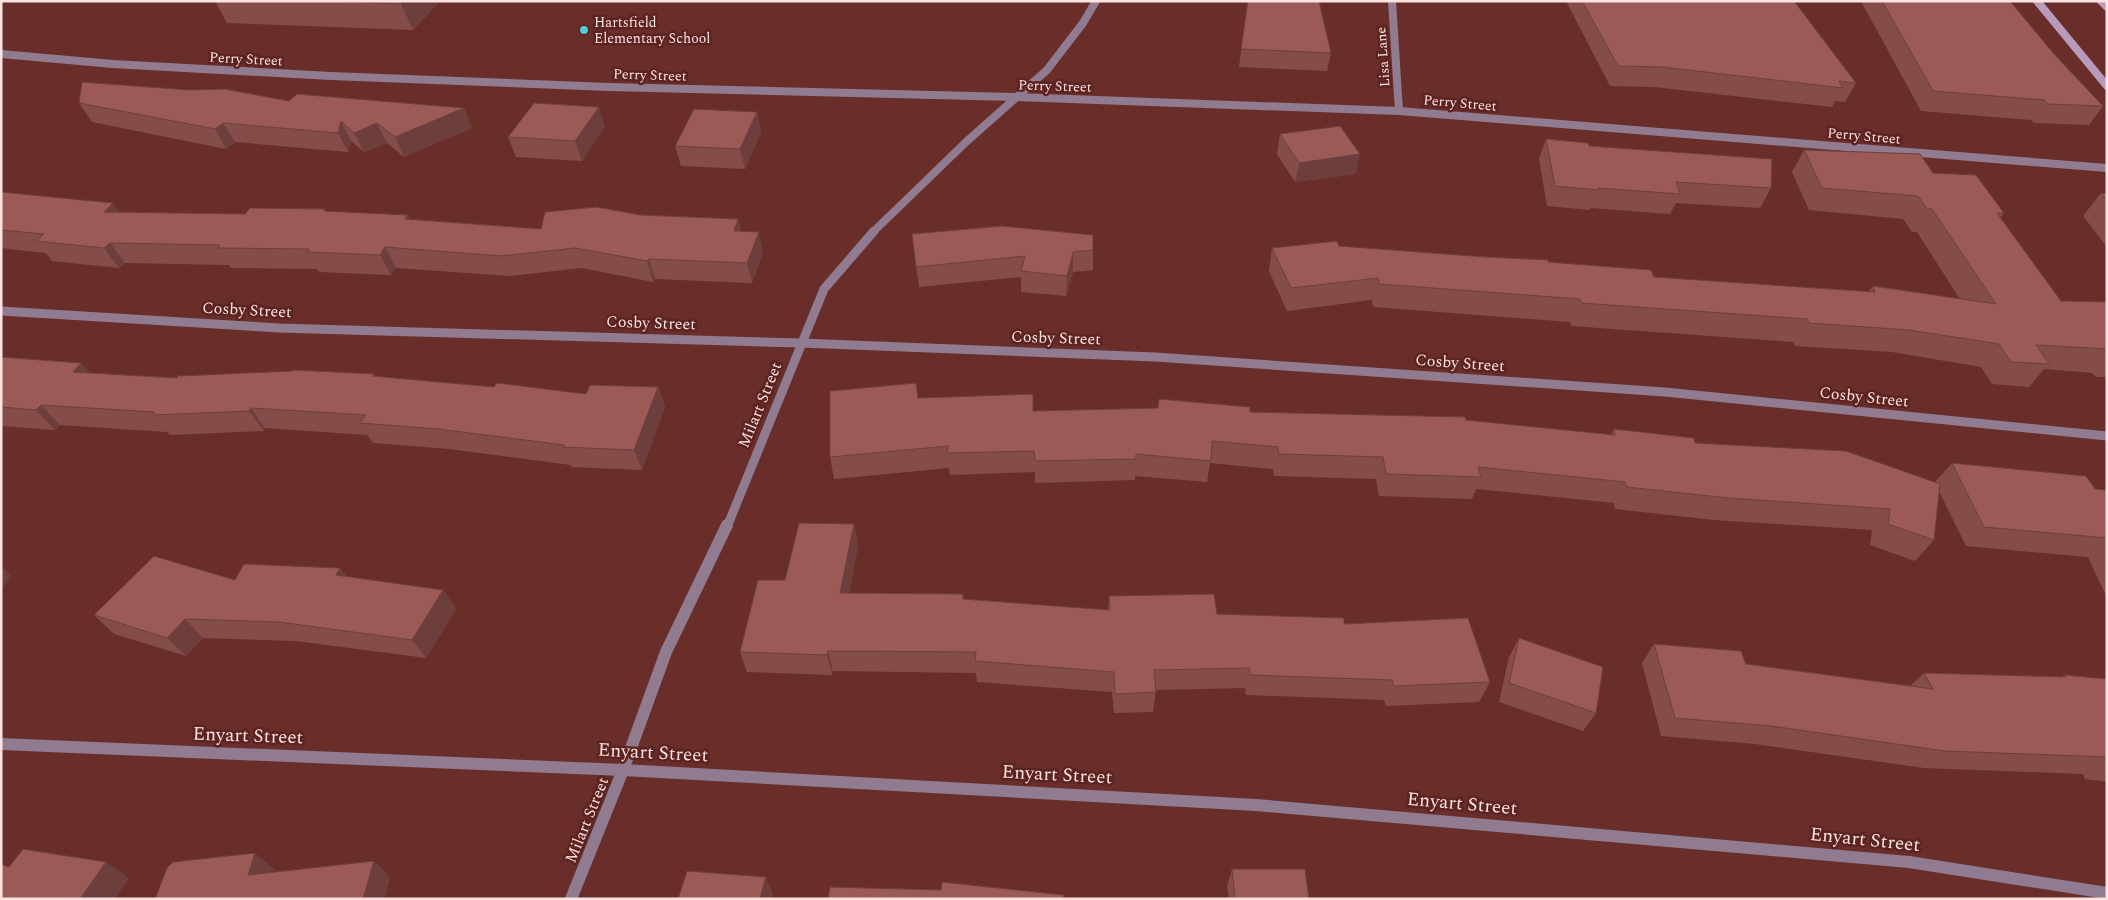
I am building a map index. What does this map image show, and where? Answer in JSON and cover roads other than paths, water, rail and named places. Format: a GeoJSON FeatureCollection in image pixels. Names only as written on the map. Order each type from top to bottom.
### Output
{"type":"FeatureCollection","features":[{"type":"Feature","properties":{"kind":"main road"},"geometry":{"type":"LineString","coordinates":[[2037,1],[2107,86]]}},
{"type":"Feature","properties":{"kind":"main road"},"geometry":{"type":"LineString","coordinates":[[2101,1],[2107,7]]}},
{"type":"Feature","properties":{"kind":"street","name":"Milart Street"},"geometry":{"type":"LineString","coordinates":[[571,899],[623,770],[666,652],[728,524],[824,289],[848,258],[925,182],[1014,97],[1047,70],[1083,22],[1096,1]]}},
{"type":"Feature","properties":{"kind":"street","name":"Lisa Lane"},"geometry":{"type":"LineString","coordinates":[[1392,1],[1399,111]]}},
{"type":"Feature","properties":{"kind":"street","name":"Perry Street"},"geometry":{"type":"LineString","coordinates":[[1,54],[113,64],[331,76],[1399,111],[2107,168]]}},
{"type":"Feature","properties":{"kind":"street","name":"Cosby Street"},"geometry":{"type":"LineString","coordinates":[[1,311],[278,328],[801,343],[1155,357],[1665,392],[2107,436]]}},
{"type":"Feature","properties":{"kind":"street","name":"Enyart Street"},"geometry":{"type":"LineString","coordinates":[[1,744],[623,770],[1266,806],[1909,862],[2107,893]]}},
{"type":"Feature","properties":{"kind":"place","name":"Hartsfield Elementary School"},"geometry":{"type":"Point","coordinates":[584,30]}}]}
